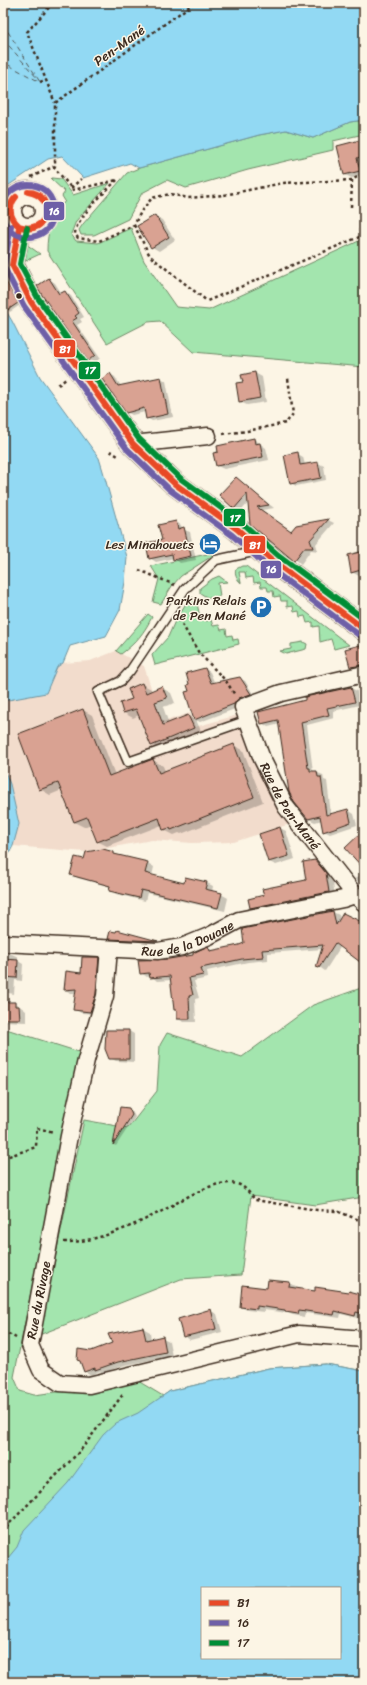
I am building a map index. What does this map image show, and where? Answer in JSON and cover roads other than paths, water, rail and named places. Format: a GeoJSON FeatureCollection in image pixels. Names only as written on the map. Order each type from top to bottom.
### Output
{"type":"FeatureCollection","features":[{"type":"Feature","properties":{"kind":"street"},"geometry":{"type":"LineString","coordinates":[[19,227],[8,257],[31,302],[133,444],[175,484],[237,529],[260,550],[364,629]]}},
{"type":"Feature","properties":{"kind":"street"},"geometry":{"type":"LineString","coordinates":[[133,444],[208,436]]}},
{"type":"Feature","properties":{"kind":"street"},"geometry":{"type":"LineString","coordinates":[[245,714],[281,693],[364,674]]}},
{"type":"Feature","properties":{"kind":"street","name":"Rue de Pen-Mané"},"geometry":{"type":"LineString","coordinates":[[245,714],[262,759],[286,807],[360,899]]}},
{"type":"Feature","properties":{"kind":"street","name":"Rue de la Douane"},"geometry":{"type":"LineString","coordinates":[[3,943],[109,949],[158,950],[182,946],[208,936],[239,920],[343,899],[360,899]]}},
{"type":"Feature","properties":{"kind":"street","name":"Rue du Rivage"},"geometry":{"type":"LineString","coordinates":[[109,949],[105,996],[86,1060],[69,1136],[30,1344],[41,1370],[60,1383],[89,1385],[299,1334],[364,1339]]}},
{"type":"Feature","properties":{"kind":"lane"},"geometry":{"type":"LineString","coordinates":[[245,714],[128,762],[98,692],[121,681],[130,671],[185,589],[216,560],[260,550]]}},
{"type":"Feature","properties":{"kind":"water"},"geometry":{"type":"Polygon","coordinates":[[[3,3],[364,3],[364,120],[350,122],[313,138],[286,130],[259,135],[139,168],[130,163],[83,178],[62,156],[48,159],[3,189],[3,3]]]}},
{"type":"Feature","properties":{"kind":"water"},"geometry":{"type":"Polygon","coordinates":[[[3,306],[40,377],[99,458],[127,557],[125,582],[120,610],[106,636],[70,646],[63,663],[57,667],[46,693],[3,701],[3,306]]]}},
{"type":"Feature","properties":{"kind":"water"},"geometry":{"type":"Polygon","coordinates":[[[3,767],[10,784],[19,824],[13,846],[3,865],[3,767]]]}},
{"type":"Feature","properties":{"kind":"water"},"geometry":{"type":"Polygon","coordinates":[[[326,1364],[364,1371],[364,1682],[3,1682],[3,1564],[17,1547],[24,1530],[68,1483],[103,1435],[116,1423],[138,1413],[170,1391],[269,1368],[326,1364]]]}},
{"type":"Feature","properties":{"kind":"place","name":"Les Minahouets"},"geometry":{"type":"Point","coordinates":[210,544]}},
{"type":"Feature","properties":{"kind":"place","name":"Parkins Relais de Pen Mané"},"geometry":{"type":"Point","coordinates":[261,607]}}]}
